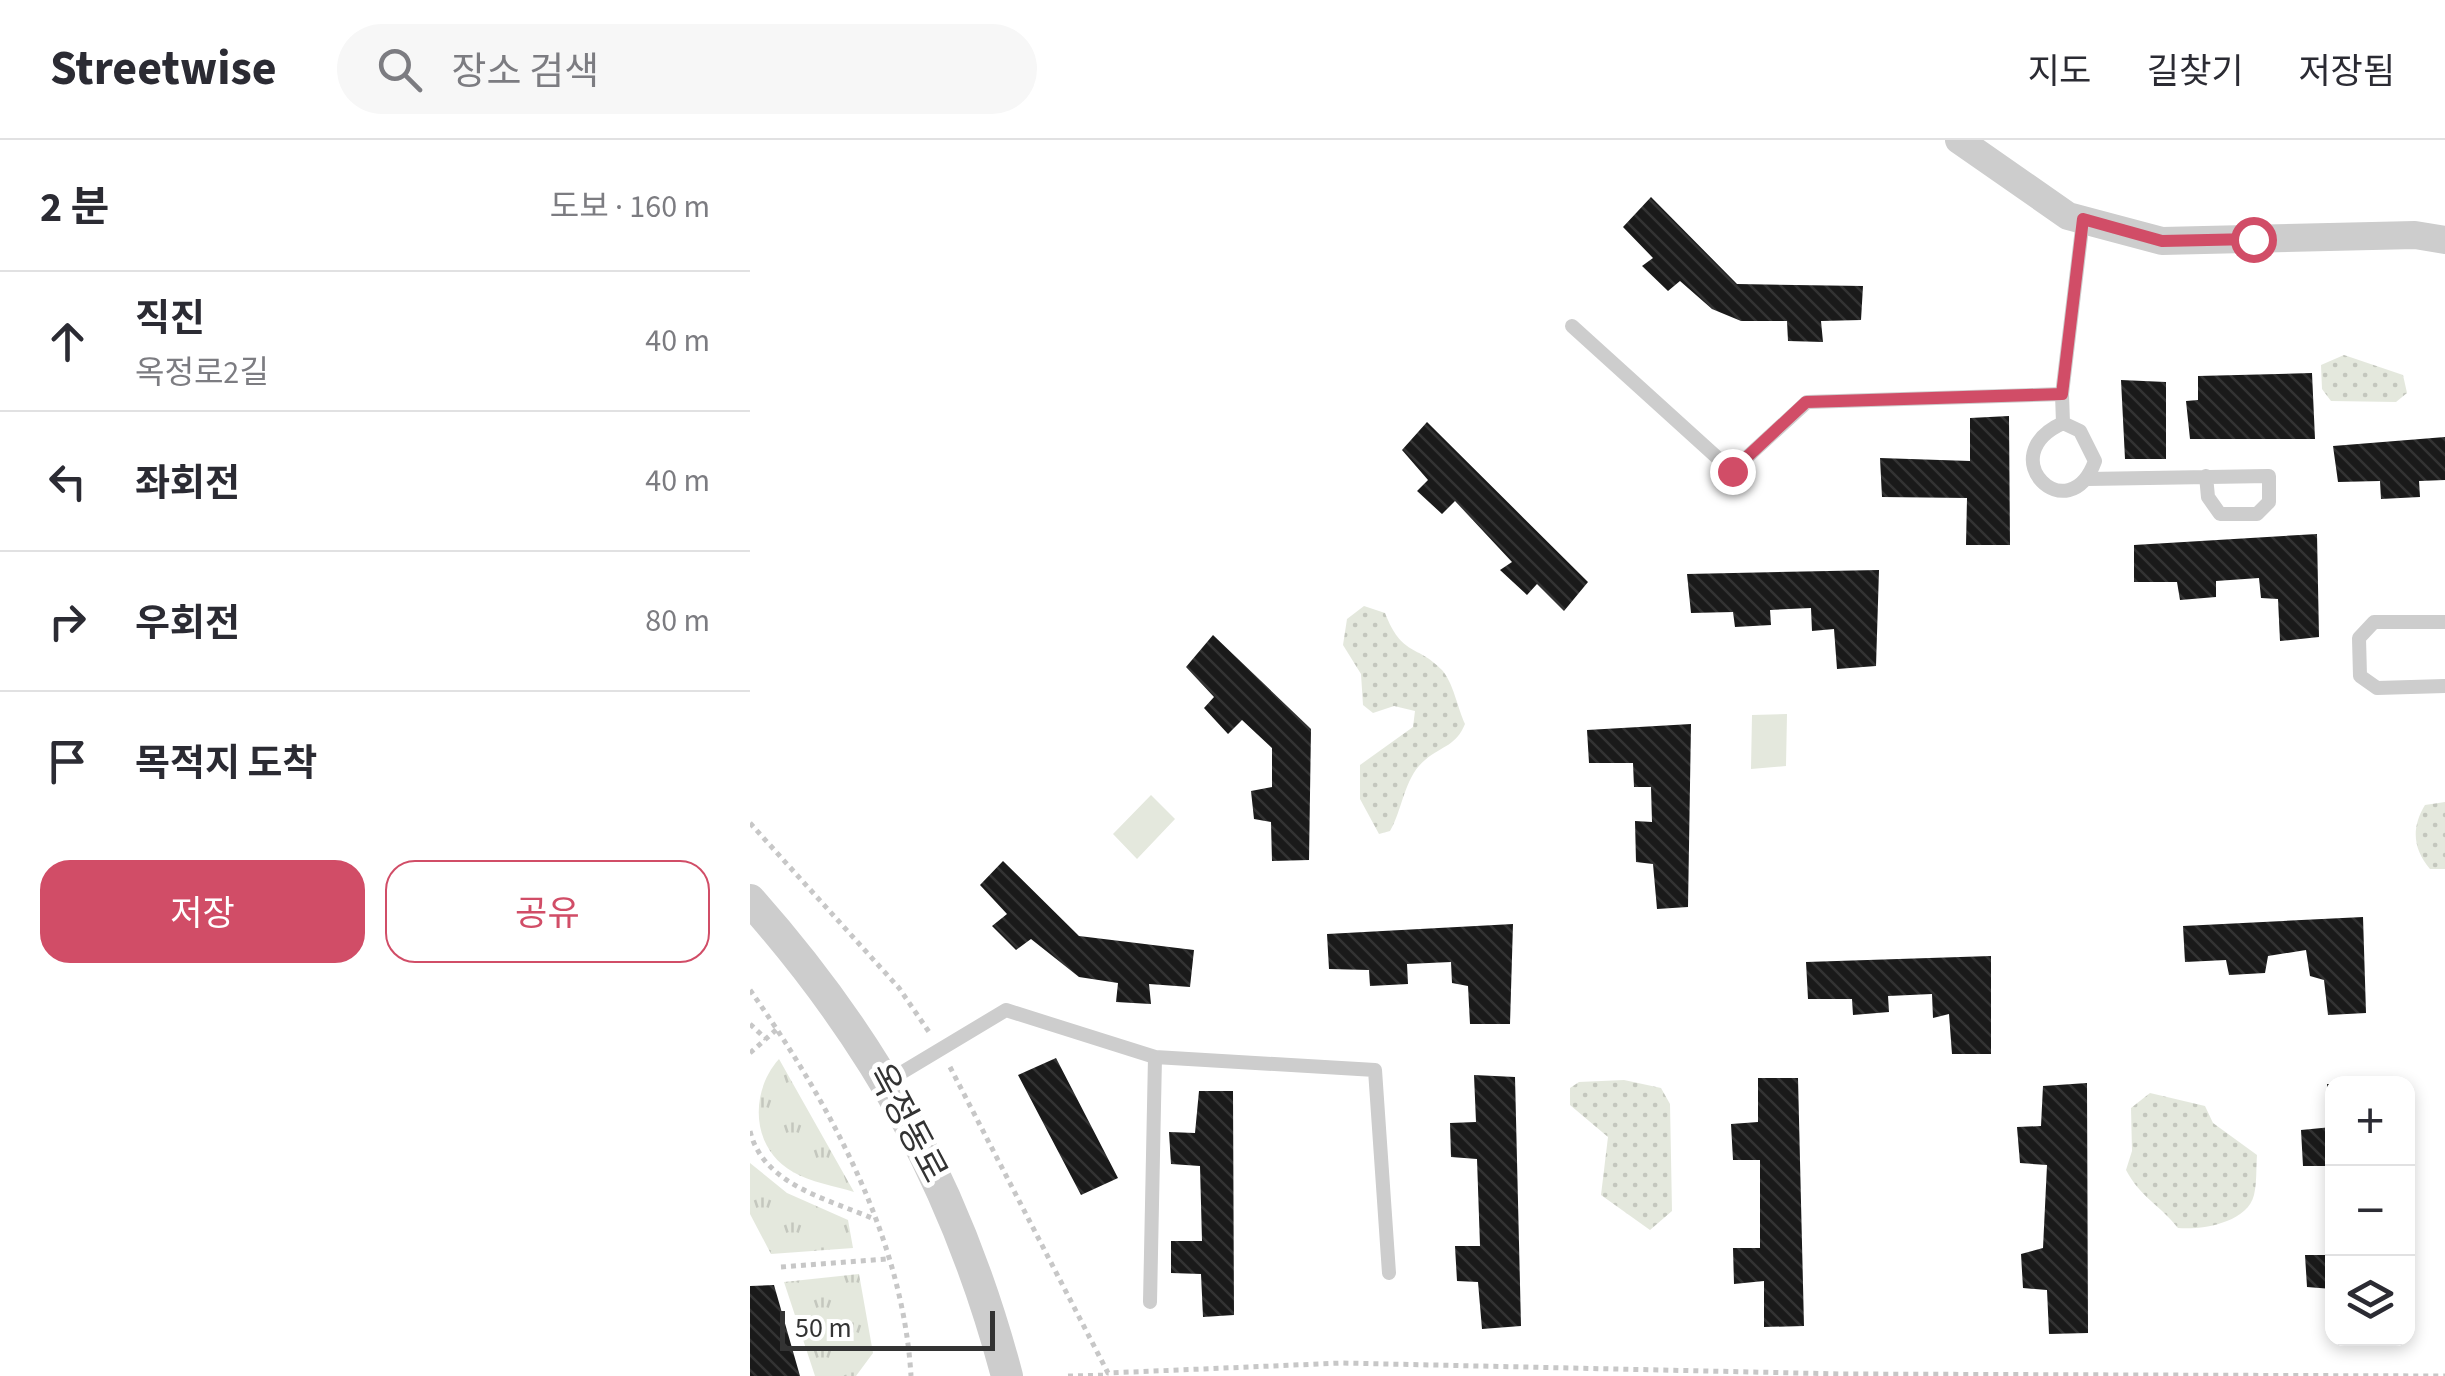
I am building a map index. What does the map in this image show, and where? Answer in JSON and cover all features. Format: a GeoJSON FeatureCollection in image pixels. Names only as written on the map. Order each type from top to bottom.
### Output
{"type":"FeatureCollection","features":[{"type":"Feature","properties":{"kind":"street"},"geometry":{"type":"LineString","coordinates":[[1959,140],[2068,216],[2162,241],[2414,235],[2445,240]]}},
{"type":"Feature","properties":{"kind":"street","name":"옥정동로"},"geometry":{"type":"LineString","coordinates":[[750,900],[813,972],[886,1082],[929,1158],[987,1302],[1006,1376]]}},
{"type":"Feature","properties":{"kind":"lane"},"geometry":{"type":"LineString","coordinates":[[2063,423],[2062,394],[2083,219]]}},
{"type":"Feature","properties":{"kind":"lane"},"geometry":{"type":"LineString","coordinates":[[1572,326],[1732,471],[1806,402],[2062,394]]}},
{"type":"Feature","properties":{"kind":"lane"},"geometry":{"type":"LineString","coordinates":[[2063,423],[2080,432],[2095,461],[2088,480],[2078,489],[2062,492],[2046,486],[2034,474],[2036,442],[2063,423]]}},
{"type":"Feature","properties":{"kind":"lane"},"geometry":{"type":"LineString","coordinates":[[2088,480],[2206,476],[2269,476],[2268,502],[2257,514],[2220,514],[2208,497],[2206,476]]}},
{"type":"Feature","properties":{"kind":"lane"},"geometry":{"type":"LineString","coordinates":[[2445,622],[2374,622],[2359,638],[2360,676],[2377,688],[2445,686]]}},
{"type":"Feature","properties":{"kind":"lane"},"geometry":{"type":"LineString","coordinates":[[886,1082],[1006,1010],[1155,1057],[1376,1070],[1388,1273]]}},
{"type":"Feature","properties":{"kind":"lane"},"geometry":{"type":"LineString","coordinates":[[1150,1302],[1155,1057]]}},
{"type":"Feature","properties":{"kind":"path"},"geometry":{"type":"LineString","coordinates":[[750,823],[898,988],[940,1048],[1108,1374]]}},
{"type":"Feature","properties":{"kind":"path"},"geometry":{"type":"LineString","coordinates":[[750,990],[777,1028],[849,1158],[874,1218],[908,1323],[910,1376]]}},
{"type":"Feature","properties":{"kind":"path"},"geometry":{"type":"LineString","coordinates":[[750,1024],[766,1039]]}},
{"type":"Feature","properties":{"kind":"path"},"geometry":{"type":"LineString","coordinates":[[750,1054],[777,1028]]}},
{"type":"Feature","properties":{"kind":"path"},"geometry":{"type":"LineString","coordinates":[[750,1131],[758,1157],[772,1170],[874,1218]]}},
{"type":"Feature","properties":{"kind":"path"},"geometry":{"type":"LineString","coordinates":[[780,1267],[886,1259]]}},
{"type":"Feature","properties":{"kind":"path"},"geometry":{"type":"LineString","coordinates":[[1068,1376],[1342,1363],[1843,1374],[2445,1376]]}},
{"type":"Feature","properties":{"kind":"green space"},"geometry":{"type":"Polygon","coordinates":[[[2344,355],[2403,375],[2407,393],[2396,402],[2331,401],[2322,389],[2321,365],[2344,355]]]}},
{"type":"Feature","properties":{"kind":"green space"},"geometry":{"type":"Polygon","coordinates":[[[1364,606],[1385,613],[1404,644],[1442,670],[1465,724],[1453,741],[1418,767],[1390,831],[1379,834],[1360,799],[1360,765],[1413,727],[1415,711],[1394,706],[1373,713],[1363,705],[1361,674],[1343,645],[1347,619],[1364,606]]]}},
{"type":"Feature","properties":{"kind":"green space"},"geometry":{"type":"Polygon","coordinates":[[[1787,714],[1786,766],[1751,769],[1752,715],[1787,714]]]}},
{"type":"Feature","properties":{"kind":"green space"},"geometry":{"type":"Polygon","coordinates":[[[1151,795],[1175,819],[1137,859],[1113,834],[1151,795]]]}},
{"type":"Feature","properties":{"kind":"green space"},"geometry":{"type":"Polygon","coordinates":[[[2445,802],[2445,869],[2430,869],[2417,846],[2417,822],[2425,805],[2445,802]]]}},
{"type":"Feature","properties":{"kind":"green space"},"geometry":{"type":"Polygon","coordinates":[[[779,1059],[854,1192],[793,1172],[769,1149],[762,1134],[759,1102],[779,1059]]]}},
{"type":"Feature","properties":{"kind":"green space"},"geometry":{"type":"Polygon","coordinates":[[[1624,1080],[1661,1088],[1670,1104],[1672,1211],[1650,1230],[1601,1195],[1608,1137],[1570,1105],[1570,1088],[1579,1082],[1624,1080]]]}},
{"type":"Feature","properties":{"kind":"green space"},"geometry":{"type":"Polygon","coordinates":[[[2150,1093],[2205,1106],[2213,1123],[2257,1155],[2254,1195],[2243,1212],[2211,1226],[2178,1228],[2138,1188],[2126,1170],[2132,1151],[2131,1108],[2150,1093]]]}},
{"type":"Feature","properties":{"kind":"green space"},"geometry":{"type":"Polygon","coordinates":[[[750,1163],[787,1193],[848,1220],[853,1248],[771,1254],[750,1214],[750,1163]]]}},
{"type":"Feature","properties":{"kind":"green space"},"geometry":{"type":"Polygon","coordinates":[[[859,1274],[873,1353],[856,1376],[815,1376],[784,1282],[859,1274]]]}},
{"type":"Feature","properties":{"kind":"building"},"geometry":{"type":"Polygon","coordinates":[[[1651,197],[1737,284],[1863,286],[1861,320],[1821,321],[1823,342],[1788,341],[1787,321],[1741,321],[1712,309],[1680,281],[1668,291],[1642,266],[1653,258],[1623,227],[1651,197]]]}},
{"type":"Feature","properties":{"kind":"building"},"geometry":{"type":"Polygon","coordinates":[[[2312,373],[2315,439],[2190,439],[2186,401],[2198,400],[2198,376],[2312,373]]]}},
{"type":"Feature","properties":{"kind":"building"},"geometry":{"type":"Polygon","coordinates":[[[2121,380],[2166,382],[2166,459],[2125,459],[2121,380]]]}},
{"type":"Feature","properties":{"kind":"building"},"geometry":{"type":"Polygon","coordinates":[[[2009,416],[2010,545],[1966,545],[1967,498],[1882,497],[1880,458],[1970,461],[1970,418],[2009,416]]]}},
{"type":"Feature","properties":{"kind":"building"},"geometry":{"type":"Polygon","coordinates":[[[1427,422],[1588,582],[1564,611],[1537,584],[1527,595],[1500,570],[1512,562],[1455,501],[1442,514],[1417,491],[1428,480],[1402,450],[1427,422]]]}},
{"type":"Feature","properties":{"kind":"building"},"geometry":{"type":"Polygon","coordinates":[[[2445,437],[2445,480],[2419,481],[2420,497],[2381,499],[2380,481],[2338,482],[2333,446],[2445,437]]]}},
{"type":"Feature","properties":{"kind":"building"},"geometry":{"type":"Polygon","coordinates":[[[2317,534],[2319,637],[2280,641],[2278,599],[2261,598],[2259,578],[2216,581],[2216,597],[2180,600],[2177,582],[2134,582],[2134,545],[2317,534]]]}},
{"type":"Feature","properties":{"kind":"building"},"geometry":{"type":"Polygon","coordinates":[[[1879,570],[1876,666],[1837,669],[1834,629],[1812,631],[1811,608],[1770,610],[1771,625],[1735,627],[1733,612],[1691,613],[1687,574],[1879,570]]]}},
{"type":"Feature","properties":{"kind":"building"},"geometry":{"type":"Polygon","coordinates":[[[1213,635],[1311,729],[1309,860],[1272,861],[1271,822],[1254,819],[1251,791],[1272,787],[1272,748],[1242,720],[1228,734],[1204,708],[1214,697],[1186,667],[1213,635]]]}},
{"type":"Feature","properties":{"kind":"building"},"geometry":{"type":"Polygon","coordinates":[[[1691,724],[1688,907],[1657,909],[1653,864],[1636,862],[1635,821],[1652,822],[1651,787],[1634,787],[1633,763],[1589,763],[1587,730],[1691,724]]]}},
{"type":"Feature","properties":{"kind":"building"},"geometry":{"type":"Polygon","coordinates":[[[1003,861],[1079,936],[1194,950],[1190,987],[1149,984],[1151,1004],[1116,1002],[1118,983],[1079,977],[1031,939],[1016,950],[992,926],[1007,914],[980,885],[1003,861]]]}},
{"type":"Feature","properties":{"kind":"building"},"geometry":{"type":"Polygon","coordinates":[[[2363,917],[2366,1013],[2328,1015],[2324,980],[2310,976],[2306,950],[2268,956],[2265,973],[2229,975],[2226,960],[2185,962],[2183,926],[2363,917]]]}},
{"type":"Feature","properties":{"kind":"building"},"geometry":{"type":"Polygon","coordinates":[[[1513,924],[1510,1024],[1470,1024],[1468,986],[1452,983],[1451,962],[1407,964],[1408,984],[1370,986],[1369,970],[1329,969],[1327,934],[1513,924]]]}},
{"type":"Feature","properties":{"kind":"building"},"geometry":{"type":"Polygon","coordinates":[[[1991,956],[1991,1054],[1952,1054],[1949,1014],[1933,1018],[1932,994],[1888,996],[1889,1012],[1853,1015],[1852,999],[1808,999],[1806,962],[1991,956]]]}},
{"type":"Feature","properties":{"kind":"building"},"geometry":{"type":"Polygon","coordinates":[[[1056,1058],[1118,1178],[1081,1195],[1018,1075],[1056,1058]]]}},
{"type":"Feature","properties":{"kind":"building"},"geometry":{"type":"Polygon","coordinates":[[[1474,1075],[1515,1077],[1521,1326],[1482,1329],[1478,1282],[1457,1281],[1455,1246],[1480,1246],[1477,1159],[1451,1157],[1450,1123],[1476,1122],[1474,1075]]]}},
{"type":"Feature","properties":{"kind":"building"},"geometry":{"type":"Polygon","coordinates":[[[1758,1078],[1798,1078],[1804,1326],[1764,1327],[1764,1281],[1734,1284],[1733,1248],[1760,1248],[1760,1160],[1733,1160],[1731,1124],[1758,1122],[1758,1078]]]}},
{"type":"Feature","properties":{"kind":"building"},"geometry":{"type":"Polygon","coordinates":[[[2087,1083],[2088,1333],[2049,1334],[2047,1290],[2023,1288],[2021,1254],[2043,1248],[2047,1165],[2020,1163],[2017,1127],[2041,1126],[2043,1086],[2087,1083]]]}},
{"type":"Feature","properties":{"kind":"building"},"geometry":{"type":"Polygon","coordinates":[[[1199,1091],[1233,1091],[1234,1315],[1203,1317],[1201,1274],[1171,1273],[1171,1241],[1202,1241],[1200,1166],[1171,1164],[1169,1132],[1195,1133],[1199,1091]]]}},
{"type":"Feature","properties":{"kind":"building"},"geometry":{"type":"Polygon","coordinates":[[[2325,1128],[2325,1166],[2303,1166],[2301,1130],[2325,1128]]]}},
{"type":"Feature","properties":{"kind":"building"},"geometry":{"type":"Polygon","coordinates":[[[2305,1255],[2325,1255],[2325,1288],[2307,1287],[2305,1255]]]}},
{"type":"Feature","properties":{"kind":"building"},"geometry":{"type":"Polygon","coordinates":[[[774,1285],[800,1376],[750,1376],[750,1286],[774,1285]]]}},
{"type":"Feature","properties":{"kind":"route"},"geometry":{"type":"LineString","coordinates":[[1732,471],[1806,402],[2062,394],[2083,219],[2162,241],[2253,239]]}}]}
